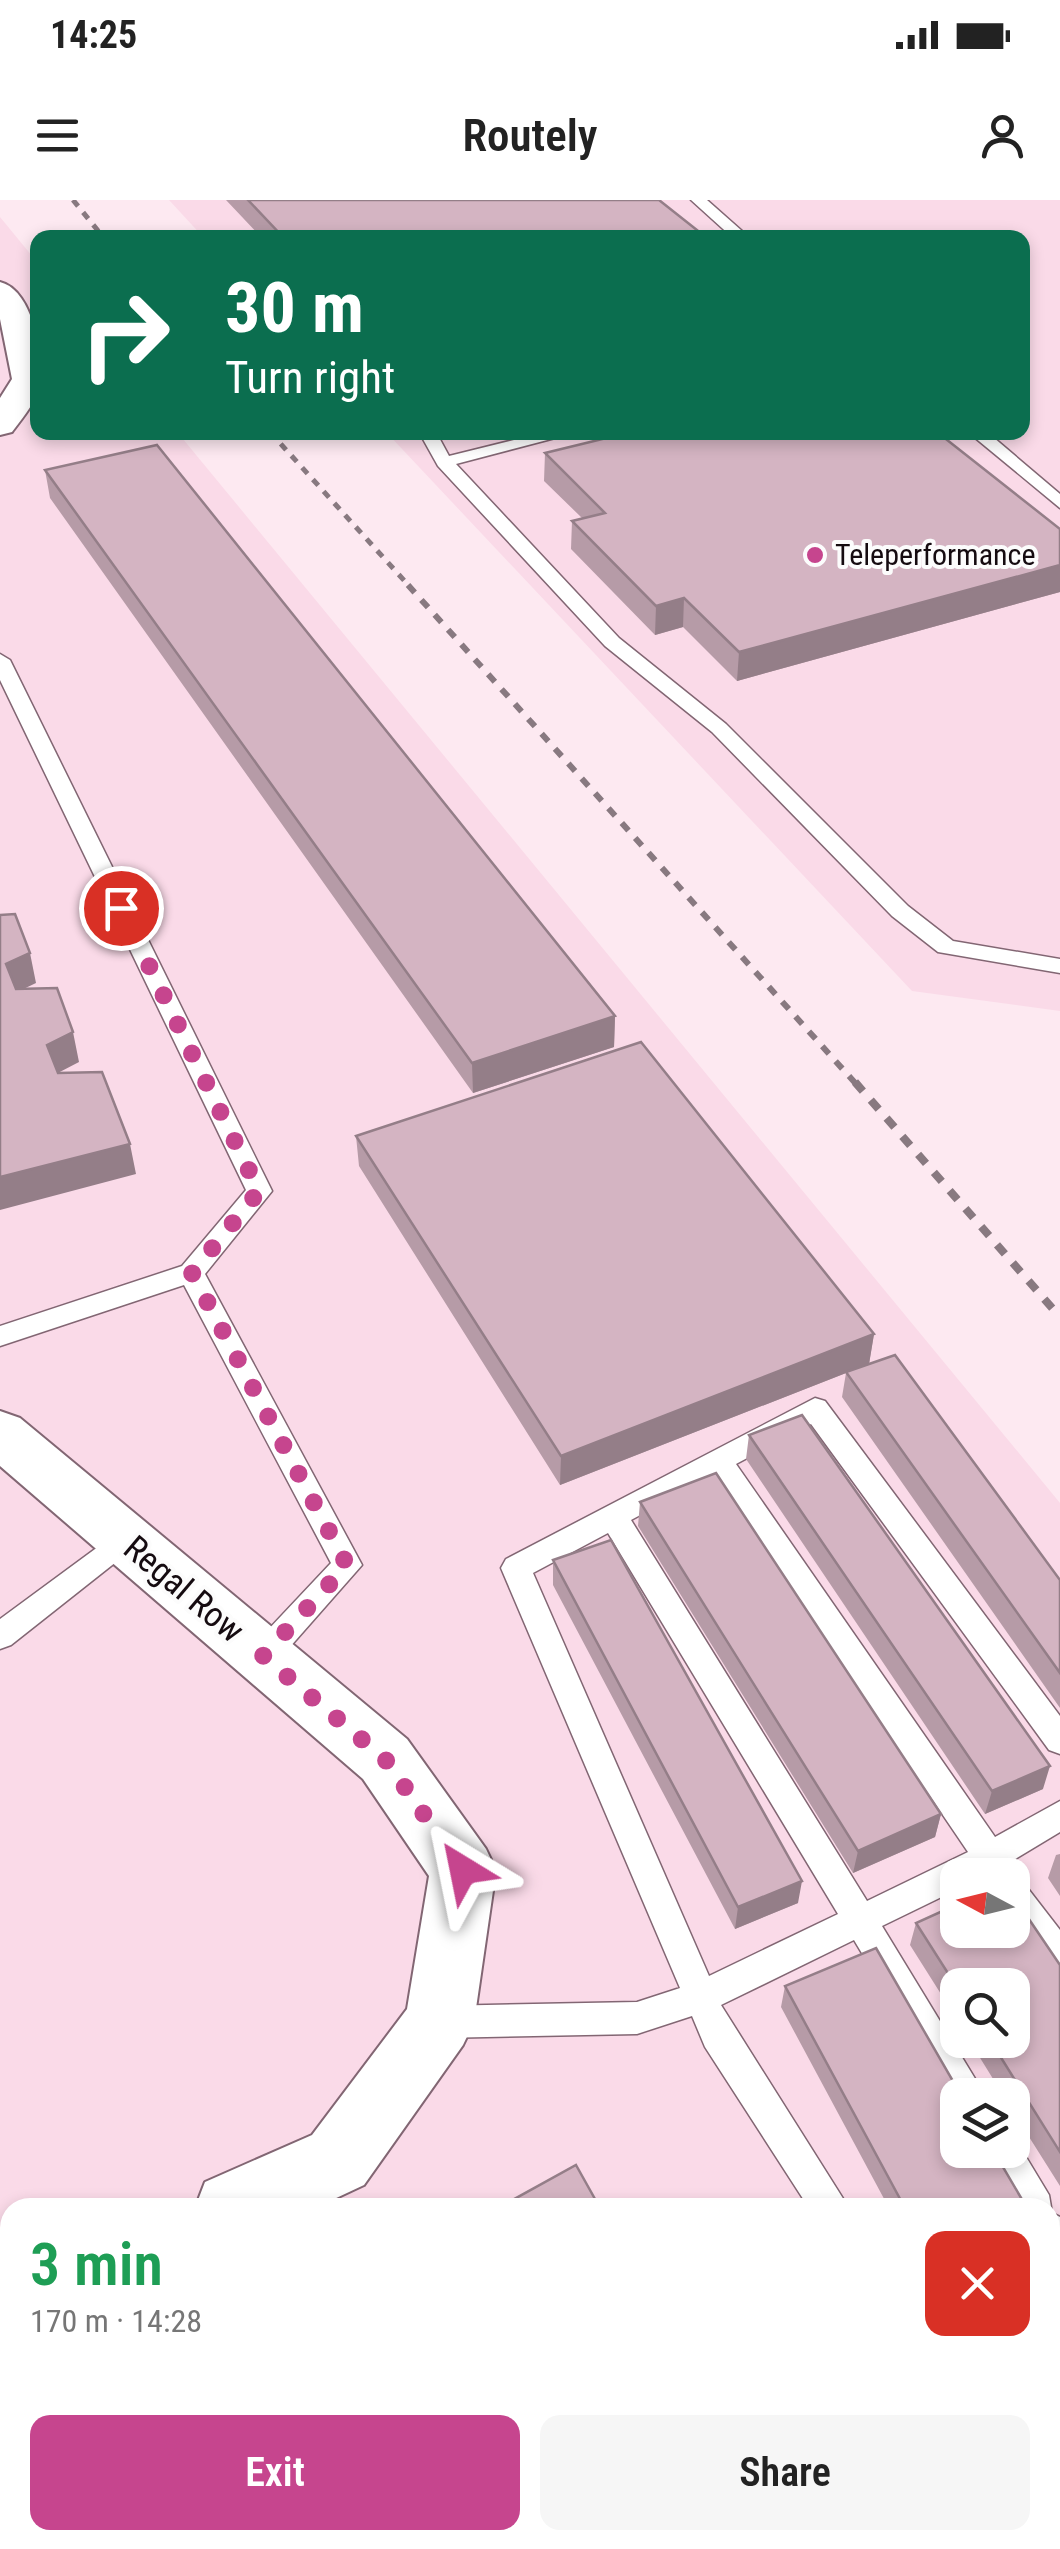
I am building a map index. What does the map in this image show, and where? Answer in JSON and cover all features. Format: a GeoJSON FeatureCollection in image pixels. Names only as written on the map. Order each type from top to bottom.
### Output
{"type":"FeatureCollection","features":[{"type":"Feature","properties":{"kind":"street"},"geometry":{"type":"LineString","coordinates":[[0,425],[14,382],[14,310],[1,294]]}},
{"type":"Feature","properties":{"kind":"street","name":"Regal Row"},"geometry":{"type":"LineString","coordinates":[[0,1434],[385,1759],[463,1870],[439,2022],[338,2160],[264,2198]]}},
{"type":"Feature","properties":{"kind":"lane"},"geometry":{"type":"LineString","coordinates":[[698,200],[734,230]]}},
{"type":"Feature","properties":{"kind":"lane"},"geometry":{"type":"LineString","coordinates":[[432,440],[444,462],[612,642],[719,728],[900,910],[946,947],[1060,966]]}},
{"type":"Feature","properties":{"kind":"lane"},"geometry":{"type":"LineString","coordinates":[[444,462],[536,440]]}},
{"type":"Feature","properties":{"kind":"lane"},"geometry":{"type":"LineString","coordinates":[[985,440],[1060,503]]}},
{"type":"Feature","properties":{"kind":"lane"},"geometry":{"type":"LineString","coordinates":[[0,660],[259,1191],[192,1273],[0,1336]]}},
{"type":"Feature","properties":{"kind":"lane"},"geometry":{"type":"LineString","coordinates":[[192,1273],[347,1565],[263,1656]]}},
{"type":"Feature","properties":{"kind":"lane"},"geometry":{"type":"LineString","coordinates":[[825,2198],[717,2035],[516,1568],[815,1409],[1060,1740]]}},
{"type":"Feature","properties":{"kind":"lane"},"geometry":{"type":"LineString","coordinates":[[718,1461],[991,1858]]}},
{"type":"Feature","properties":{"kind":"lane"},"geometry":{"type":"LineString","coordinates":[[613,1516],[957,2078]]}},
{"type":"Feature","properties":{"kind":"lane"},"geometry":{"type":"LineString","coordinates":[[0,1636],[125,1538]]}},
{"type":"Feature","properties":{"kind":"lane"},"geometry":{"type":"LineString","coordinates":[[1007,1858],[1060,1814]]}},
{"type":"Feature","properties":{"kind":"lane"},"geometry":{"type":"LineString","coordinates":[[439,2022],[636,2018],[702,1997],[860,1920],[940,1888]]}},
{"type":"Feature","properties":{"kind":"lane"},"geometry":{"type":"LineString","coordinates":[[1030,1915],[1060,1958]]}},
{"type":"Feature","properties":{"kind":"lane"},"geometry":{"type":"LineString","coordinates":[[1012,2168],[1030,2198]]}},
{"type":"Feature","properties":{"kind":"shaded area"},"geometry":{"type":"Polygon","coordinates":[[[169,200],[1060,200],[1060,1011],[912,991],[394,440],[1030,440],[1030,230],[197,230],[169,200]]]}},
{"type":"Feature","properties":{"kind":"shaded area"},"geometry":{"type":"Polygon","coordinates":[[[0,217],[30,253],[30,440],[184,440],[1060,1503],[1060,2198],[0,2198],[0,217]]]}},
{"type":"Feature","properties":{"kind":"building"},"geometry":{"type":"Polygon","coordinates":[[[248,200],[659,200],[697,230],[276,230],[248,200]]]}},
{"type":"Feature","properties":{"kind":"building","name":"Teleperformance"},"geometry":{"type":"Polygon","coordinates":[[[598,440],[947,440],[1060,529],[1060,565],[739,652],[684,598],[656,606],[572,521],[605,513],[545,453],[598,440]]]}},
{"type":"Feature","properties":{"kind":"building"},"geometry":{"type":"Polygon","coordinates":[[[157,445],[615,1016],[472,1063],[45,470],[157,445]]]}},
{"type":"Feature","properties":{"kind":"building"},"geometry":{"type":"Polygon","coordinates":[[[15,914],[30,953],[6,964],[16,989],[57,988],[73,1032],[47,1045],[58,1073],[102,1072],[130,1144],[0,1177],[0,915],[15,914]]]}},
{"type":"Feature","properties":{"kind":"building"},"geometry":{"type":"Polygon","coordinates":[[[641,1042],[874,1334],[561,1456],[356,1136],[641,1042]]]}},
{"type":"Feature","properties":{"kind":"building"},"geometry":{"type":"Polygon","coordinates":[[[895,1355],[1060,1580],[1060,1673],[846,1372],[895,1355]]]}},
{"type":"Feature","properties":{"kind":"building"},"geometry":{"type":"Polygon","coordinates":[[[802,1415],[1050,1766],[992,1791],[749,1435],[802,1415]]]}},
{"type":"Feature","properties":{"kind":"building"},"geometry":{"type":"Polygon","coordinates":[[[716,1473],[941,1814],[858,1851],[640,1502],[716,1473]]]}},
{"type":"Feature","properties":{"kind":"building"},"geometry":{"type":"Polygon","coordinates":[[[611,1540],[802,1881],[738,1907],[553,1560],[611,1540]]]}},
{"type":"Feature","properties":{"kind":"building"},"geometry":{"type":"Polygon","coordinates":[[[940,1912],[940,1948],[1030,1948],[1030,1921],[1060,1965],[1060,2152],[1030,2104],[1030,2078],[1014,2078],[1001,2058],[1030,2058],[1030,1968],[945,1968],[916,1923],[940,1912]]]}},
{"type":"Feature","properties":{"kind":"building"},"geometry":{"type":"Polygon","coordinates":[[[876,1948],[951,2078],[940,2078],[940,2168],[1004,2168],[1021,2198],[900,2198],[785,1986],[876,1948]]]}},
{"type":"Feature","properties":{"kind":"building"},"geometry":{"type":"Polygon","coordinates":[[[576,2165],[594,2198],[516,2198],[576,2165]]]}},
{"type":"Feature","properties":{"kind":"railway"},"geometry":{"type":"LineString","coordinates":[[73,200],[97,230]]}},
{"type":"Feature","properties":{"kind":"railway"},"geometry":{"type":"LineString","coordinates":[[277,440],[410,587]]}},
{"type":"Feature","properties":{"kind":"railway"},"geometry":{"type":"LineString","coordinates":[[408,585],[857,1085]]}},
{"type":"Feature","properties":{"kind":"railway"},"geometry":{"type":"LineString","coordinates":[[855,1082],[1060,1317]]}},
{"type":"Feature","properties":{"kind":"place","name":"Teleperformance"},"geometry":{"type":"Point","coordinates":[815,555]}},
{"type":"Feature","properties":{"kind":"route"},"geometry":{"type":"LineString","coordinates":[[121,908],[259,1191],[192,1273],[347,1565],[263,1656],[385,1759],[463,1870]]}}]}
